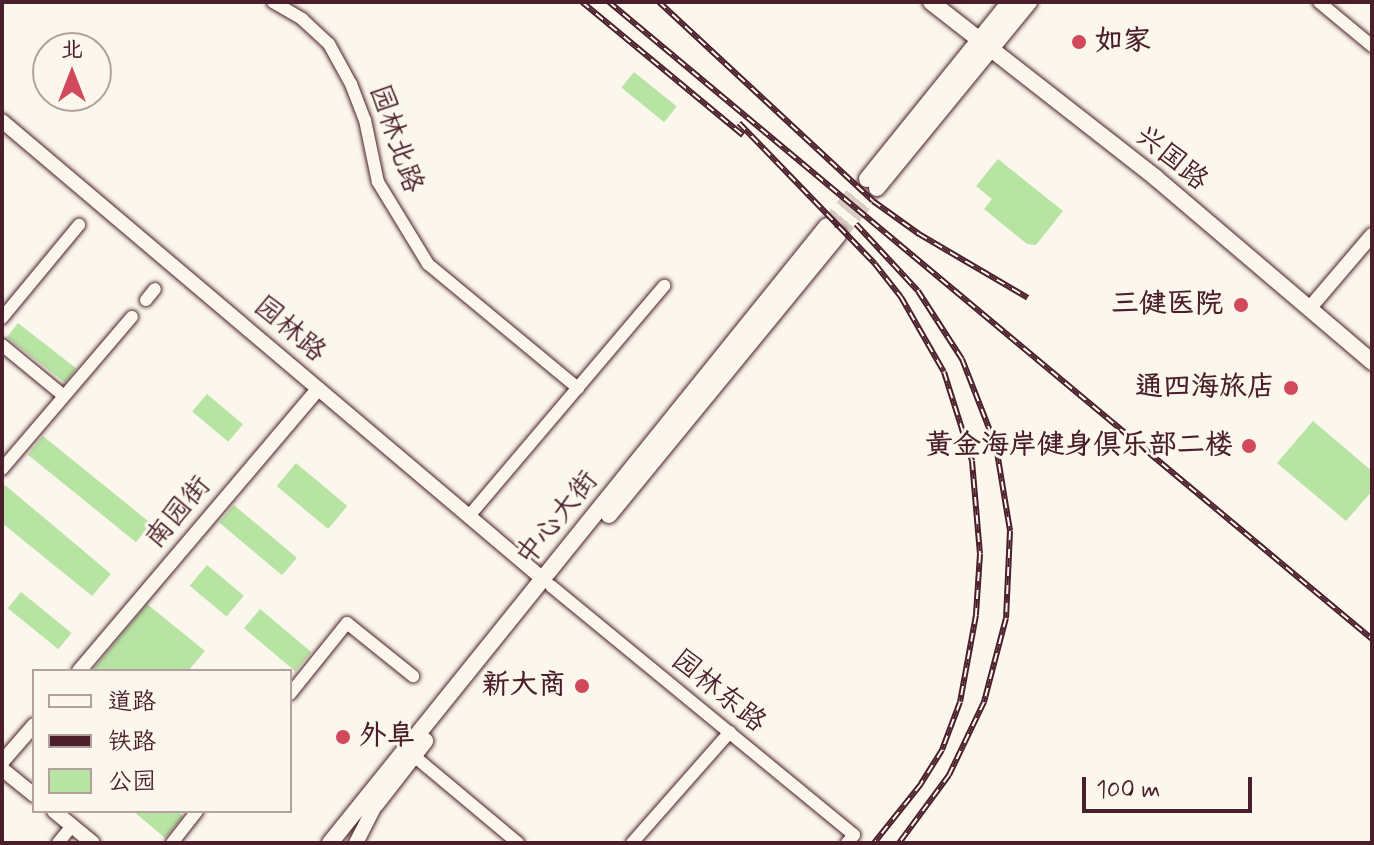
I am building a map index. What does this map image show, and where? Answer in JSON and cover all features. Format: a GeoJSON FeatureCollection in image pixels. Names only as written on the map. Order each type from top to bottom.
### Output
{"type":"FeatureCollection","features":[{"type":"Feature","properties":{"kind":"main road","name":"兴国路"},"geometry":{"type":"LineString","coordinates":[[931,2],[1156,178],[1372,362]]}},
{"type":"Feature","properties":{"kind":"main road"},"geometry":{"type":"LineString","coordinates":[[872,184],[984,44],[1010,2]]}},
{"type":"Feature","properties":{"kind":"main road"},"geometry":{"type":"LineString","coordinates":[[984,44],[1029,2]]}},
{"type":"Feature","properties":{"kind":"main road","name":"中心大街"},"geometry":{"type":"LineString","coordinates":[[330,843],[547,582],[832,230]]}},
{"type":"Feature","properties":{"kind":"main road","name":"中心大街"},"geometry":{"type":"LineString","coordinates":[[376,804],[547,582]]}},
{"type":"Feature","properties":{"kind":"street","name":"园林北路"},"geometry":{"type":"LineString","coordinates":[[273,2],[302,19],[329,44],[351,84],[365,120],[378,182],[428,264],[578,388]]}},
{"type":"Feature","properties":{"kind":"street"},"geometry":{"type":"LineString","coordinates":[[1319,2],[1372,46]]}},
{"type":"Feature","properties":{"kind":"street","name":"园林路"},"geometry":{"type":"LineString","coordinates":[[2,121],[547,582]]}},
{"type":"Feature","properties":{"kind":"street"},"geometry":{"type":"LineString","coordinates":[[2,318],[79,225]]}},
{"type":"Feature","properties":{"kind":"street"},"geometry":{"type":"LineString","coordinates":[[1309,309],[1372,235]]}},
{"type":"Feature","properties":{"kind":"street"},"geometry":{"type":"LineString","coordinates":[[469,516],[664,286]]}},
{"type":"Feature","properties":{"kind":"street"},"geometry":{"type":"LineString","coordinates":[[146,300],[155,289]]}},
{"type":"Feature","properties":{"kind":"street"},"geometry":{"type":"LineString","coordinates":[[2,469],[132,317]]}},
{"type":"Feature","properties":{"kind":"street"},"geometry":{"type":"LineString","coordinates":[[2,345],[64,396]]}},
{"type":"Feature","properties":{"kind":"street","name":"南园街"},"geometry":{"type":"LineString","coordinates":[[81,669],[318,389]]}},
{"type":"Feature","properties":{"kind":"street","name":"园林东路"},"geometry":{"type":"LineString","coordinates":[[547,582],[730,732],[851,839]]}},
{"type":"Feature","properties":{"kind":"street"},"geometry":{"type":"LineString","coordinates":[[292,692],[347,623],[413,676]]}},
{"type":"Feature","properties":{"kind":"street"},"geometry":{"type":"LineString","coordinates":[[2,762],[32,727]]}},
{"type":"Feature","properties":{"kind":"street"},"geometry":{"type":"LineString","coordinates":[[632,843],[730,732]]}},
{"type":"Feature","properties":{"kind":"street"},"geometry":{"type":"LineString","coordinates":[[414,756],[518,843]]}},
{"type":"Feature","properties":{"kind":"street"},"geometry":{"type":"LineString","coordinates":[[2,769],[32,793]]}},
{"type":"Feature","properties":{"kind":"street"},"geometry":{"type":"LineString","coordinates":[[356,843],[376,804]]}},
{"type":"Feature","properties":{"kind":"street"},"geometry":{"type":"LineString","coordinates":[[56,813],[93,843]]}},
{"type":"Feature","properties":{"kind":"street"},"geometry":{"type":"LineString","coordinates":[[172,843],[195,813]]}},
{"type":"Feature","properties":{"kind":"street"},"geometry":{"type":"LineString","coordinates":[[58,843],[72,826]]}},
{"type":"Feature","properties":{"kind":"green space"},"geometry":{"type":"Polygon","coordinates":[[[634,72],[677,107],[664,122],[621,88],[634,72]]]}},
{"type":"Feature","properties":{"kind":"green space"},"geometry":{"type":"Polygon","coordinates":[[[998,159],[1063,211],[1036,245],[1027,244],[984,209],[992,199],[976,186],[998,159]]]}},
{"type":"Feature","properties":{"kind":"green space"},"geometry":{"type":"Polygon","coordinates":[[[18,323],[76,369],[65,383],[7,337],[18,323]]]}},
{"type":"Feature","properties":{"kind":"green space"},"geometry":{"type":"Polygon","coordinates":[[[207,394],[243,424],[228,442],[192,412],[207,394]]]}},
{"type":"Feature","properties":{"kind":"green space"},"geometry":{"type":"Polygon","coordinates":[[[1313,421],[1372,471],[1372,491],[1346,521],[1277,463],[1313,421]]]}},
{"type":"Feature","properties":{"kind":"green space"},"geometry":{"type":"Polygon","coordinates":[[[43,436],[151,523],[136,542],[28,455],[43,436]]]}},
{"type":"Feature","properties":{"kind":"green space"},"geometry":{"type":"Polygon","coordinates":[[[296,463],[347,506],[328,529],[277,486],[296,463]]]}},
{"type":"Feature","properties":{"kind":"green space"},"geometry":{"type":"Polygon","coordinates":[[[5,485],[111,574],[92,596],[2,523],[2,488],[5,485]]]}},
{"type":"Feature","properties":{"kind":"green space"},"geometry":{"type":"Polygon","coordinates":[[[234,505],[297,558],[282,575],[219,523],[234,505]]]}},
{"type":"Feature","properties":{"kind":"green space"},"geometry":{"type":"Polygon","coordinates":[[[207,565],[244,596],[226,617],[190,586],[207,565]]]}},
{"type":"Feature","properties":{"kind":"green space"},"geometry":{"type":"Polygon","coordinates":[[[21,592],[72,633],[58,649],[8,608],[21,592]]]}},
{"type":"Feature","properties":{"kind":"green space"},"geometry":{"type":"Polygon","coordinates":[[[147,604],[205,651],[190,669],[94,669],[147,604]]]}},
{"type":"Feature","properties":{"kind":"green space"},"geometry":{"type":"Polygon","coordinates":[[[260,609],[311,652],[295,671],[244,628],[260,609]]]}},
{"type":"Feature","properties":{"kind":"green space"},"geometry":{"type":"Polygon","coordinates":[[[135,813],[179,813],[183,816],[165,838],[135,813]]]}},
{"type":"Feature","properties":{"kind":"tunnel"},"geometry":{"type":"LineString","coordinates":[[827,226],[867,179]]}},
{"type":"Feature","properties":{"kind":"tunnel"},"geometry":{"type":"LineString","coordinates":[[838,235],[877,188]]}},
{"type":"Feature","properties":{"kind":"railway"},"geometry":{"type":"LineString","coordinates":[[582,2],[743,135]]}},
{"type":"Feature","properties":{"kind":"railway"},"geometry":{"type":"LineString","coordinates":[[609,2],[1372,639]]}},
{"type":"Feature","properties":{"kind":"railway"},"geometry":{"type":"LineString","coordinates":[[659,2],[873,201],[919,234],[1028,298]]}},
{"type":"Feature","properties":{"kind":"railway"},"geometry":{"type":"LineString","coordinates":[[739,123],[875,264],[901,297],[944,372],[972,461],[980,554],[976,615],[960,702],[942,750],[921,784],[874,843]]}},
{"type":"Feature","properties":{"kind":"railway"},"geometry":{"type":"LineString","coordinates":[[856,224],[918,291],[962,359],[996,446],[1010,531],[1006,618],[984,702],[949,775],[899,843]]}},
{"type":"Feature","properties":{"kind":"place","name":"如家"},"geometry":{"type":"Point","coordinates":[1079,42]}},
{"type":"Feature","properties":{"kind":"place","name":"三健医院"},"geometry":{"type":"Point","coordinates":[1241,305]}},
{"type":"Feature","properties":{"kind":"place","name":"通四海旅店"},"geometry":{"type":"Point","coordinates":[1291,388]}},
{"type":"Feature","properties":{"kind":"place","name":"黄金海岸健身俱乐部二楼"},"geometry":{"type":"Point","coordinates":[1249,446]}},
{"type":"Feature","properties":{"kind":"place","name":"新大商"},"geometry":{"type":"Point","coordinates":[582,686]}},
{"type":"Feature","properties":{"kind":"place","name":"外阜"},"geometry":{"type":"Point","coordinates":[343,737]}}]}
